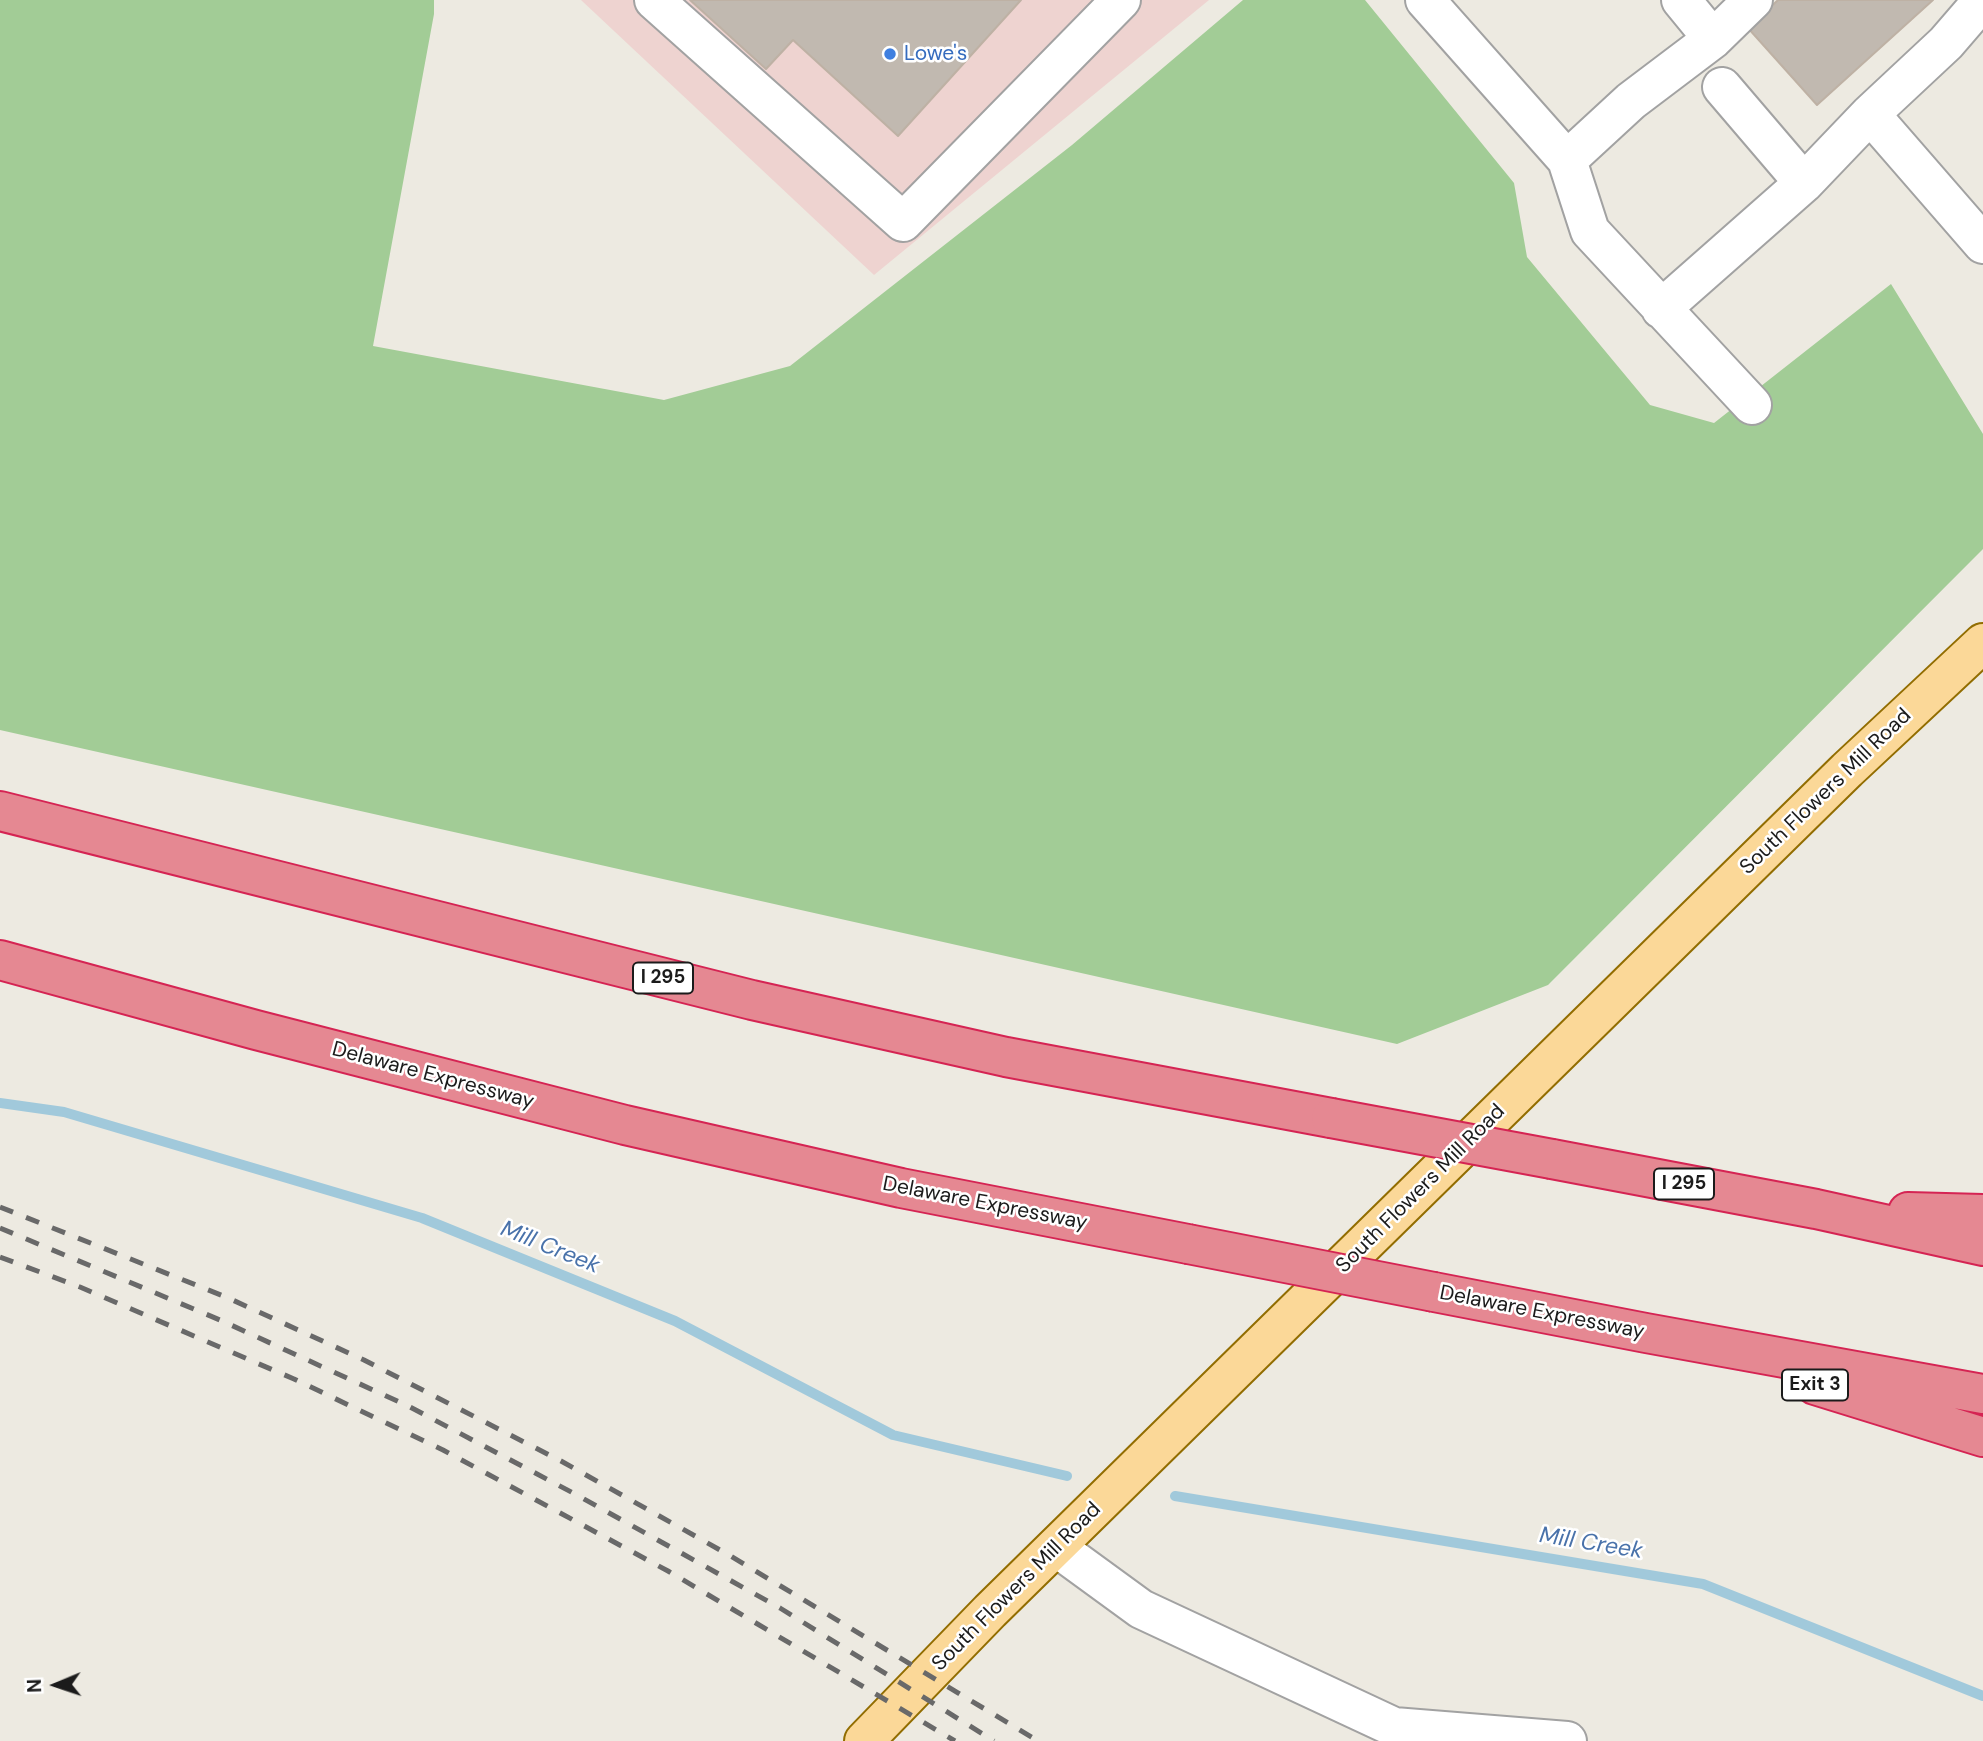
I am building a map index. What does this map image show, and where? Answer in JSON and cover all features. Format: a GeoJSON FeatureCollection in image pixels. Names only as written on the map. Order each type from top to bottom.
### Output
{"type":"FeatureCollection","features":[{"type":"Feature","properties":{"kind":"highway","name":"I 295"},"geometry":{"type":"LineString","coordinates":[[0,811],[752,1000],[1006,1057],[1816,1209],[1983,1246]]}},
{"type":"Feature","properties":{"kind":"highway","name":"Delaware Expressway"},"geometry":{"type":"LineString","coordinates":[[0,960],[256,1030],[625,1125],[901,1188],[1646,1333],[1983,1394]]}},
{"type":"Feature","properties":{"kind":"highway"},"geometry":{"type":"LineString","coordinates":[[1816,1209],[1983,1214]]}},
{"type":"Feature","properties":{"kind":"highway","name":"Exit 3"},"geometry":{"type":"LineString","coordinates":[[1646,1333],[1983,1437]]}},
{"type":"Feature","properties":{"kind":"main road","name":"South Flowers Mill Road"},"geometry":{"type":"LineString","coordinates":[[864,1741],[1056,1547],[1847,770],[1983,643]]}},
{"type":"Feature","properties":{"kind":"lane"},"geometry":{"type":"LineString","coordinates":[[654,0],[903,222],[1121,0]]}},
{"type":"Feature","properties":{"kind":"lane"},"geometry":{"type":"LineString","coordinates":[[1425,0],[1567,160],[1590,231],[1752,405]]}},
{"type":"Feature","properties":{"kind":"lane"},"geometry":{"type":"LineString","coordinates":[[1681,0],[1713,39]]}},
{"type":"Feature","properties":{"kind":"lane"},"geometry":{"type":"LineString","coordinates":[[1567,160],[1631,101],[1713,39],[1753,0]]}},
{"type":"Feature","properties":{"kind":"lane"},"geometry":{"type":"LineString","coordinates":[[1661,309],[1804,183],[1870,114],[1946,43],[1983,0]]}},
{"type":"Feature","properties":{"kind":"lane"},"geometry":{"type":"LineString","coordinates":[[1722,87],[1804,183]]}},
{"type":"Feature","properties":{"kind":"lane"},"geometry":{"type":"LineString","coordinates":[[1870,114],[1983,244]]}},
{"type":"Feature","properties":{"kind":"lane"},"geometry":{"type":"LineString","coordinates":[[1056,1547],[1140,1609],[1401,1734],[1567,1741]]}},
{"type":"Feature","properties":{"kind":"shaded area"},"geometry":{"type":"Polygon","coordinates":[[[581,0],[1209,0],[874,275],[581,0]]]}},
{"type":"Feature","properties":{"kind":"green space"},"geometry":{"type":"Polygon","coordinates":[[[0,0],[434,0],[434,14],[373,346],[664,400],[790,366],[1072,145],[1243,0],[1365,0],[1514,183],[1527,257],[1650,405],[1714,423],[1891,284],[1983,434],[1983,549],[1548,985],[1397,1044],[0,730],[0,0]]]}},
{"type":"Feature","properties":{"kind":"building","name":"Lowe's"},"geometry":{"type":"Polygon","coordinates":[[[690,0],[1021,0],[898,136],[793,40],[766,69],[690,0]]]}},
{"type":"Feature","properties":{"kind":"building"},"geometry":{"type":"Polygon","coordinates":[[[1778,0],[1933,0],[1817,105],[1748,28],[1778,0]]]}},
{"type":"Feature","properties":{"kind":"waterway","name":"Mill Creek"},"geometry":{"type":"LineString","coordinates":[[0,1103],[64,1112],[422,1218],[675,1321],[893,1435],[1067,1476]]}},
{"type":"Feature","properties":{"kind":"waterway","name":"Mill Creek"},"geometry":{"type":"LineString","coordinates":[[1175,1496],[1703,1584],[1983,1696]]}},
{"type":"Feature","properties":{"kind":"railway"},"geometry":{"type":"LineString","coordinates":[[0,1207],[226,1297],[364,1360],[561,1461],[729,1555],[1038,1741]]}},
{"type":"Feature","properties":{"kind":"railway"},"geometry":{"type":"LineString","coordinates":[[0,1228],[220,1320],[408,1406],[575,1494],[780,1608],[994,1741]]}},
{"type":"Feature","properties":{"kind":"railway"},"geometry":{"type":"LineString","coordinates":[[0,1257],[80,1287],[294,1379],[443,1450],[668,1571],[955,1741]]}},
{"type":"Feature","properties":{"kind":"place","name":"Lowe's"},"geometry":{"type":"Point","coordinates":[890,54]}}]}
